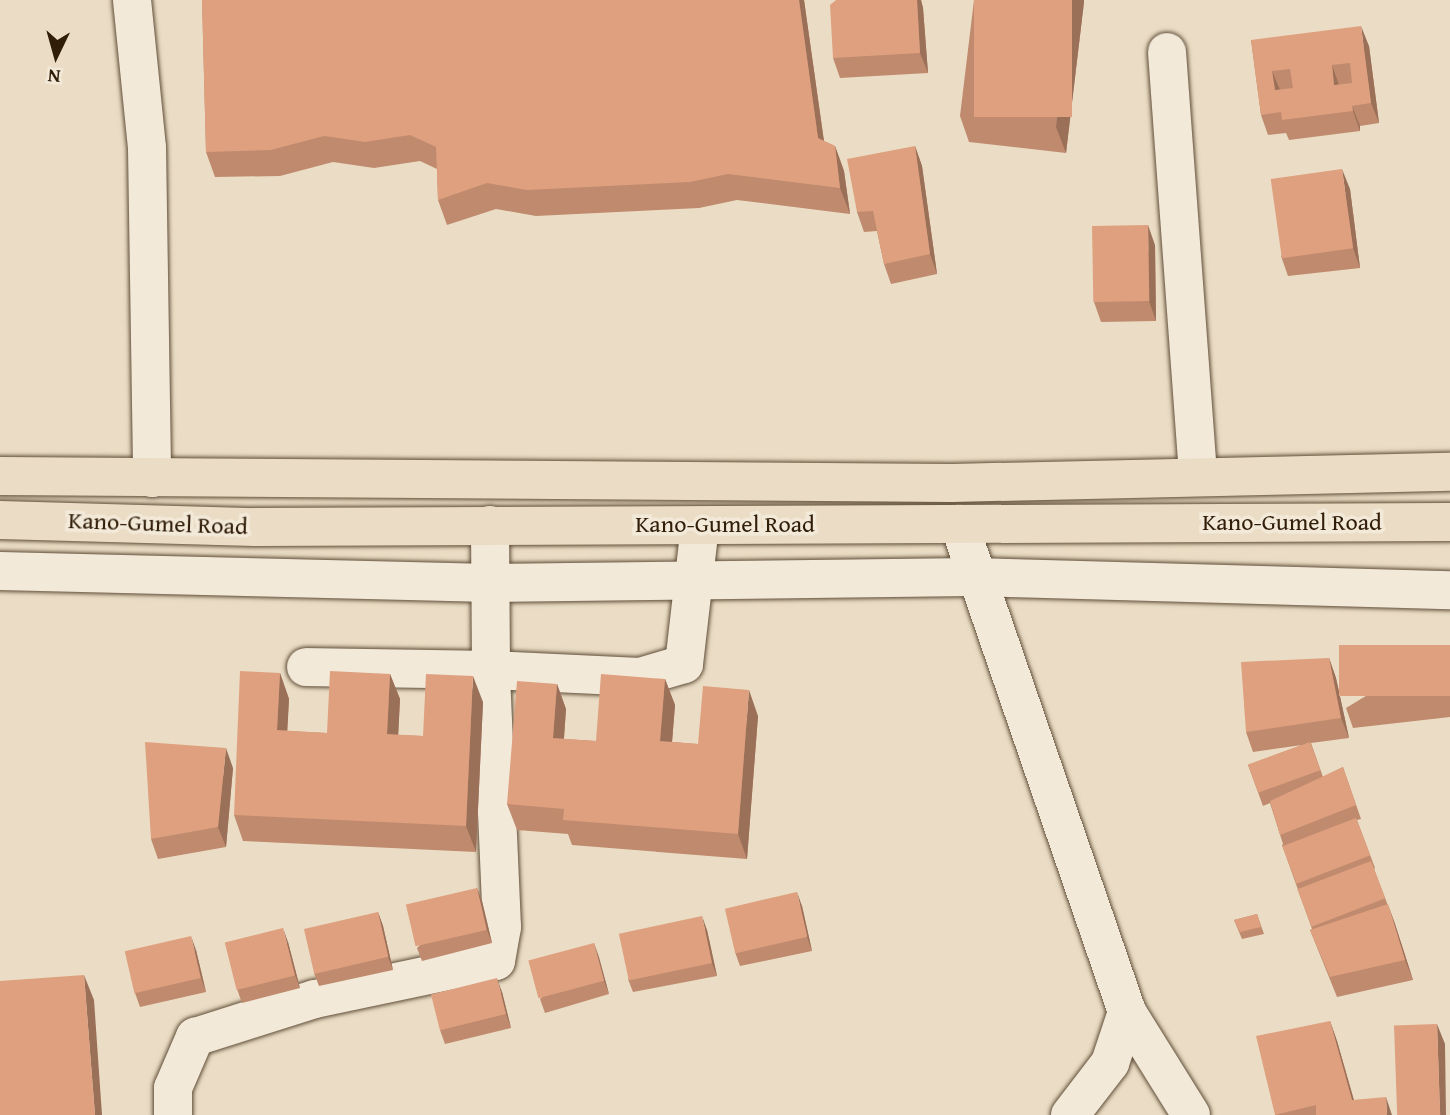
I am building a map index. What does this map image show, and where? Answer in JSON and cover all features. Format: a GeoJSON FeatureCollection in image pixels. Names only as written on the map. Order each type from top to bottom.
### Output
{"type":"FeatureCollection","features":[{"type":"Feature","properties":{"kind":"main road","name":"Kano-Gumel Road"},"geometry":{"type":"LineString","coordinates":[[0,476],[952,483],[1198,475],[1450,472]]}},
{"type":"Feature","properties":{"kind":"main road"},"geometry":{"type":"LineString","coordinates":[[612,482],[612,523]]}},
{"type":"Feature","properties":{"kind":"main road","name":"Kano-Gumel Road"},"geometry":{"type":"LineString","coordinates":[[0,520],[490,525],[612,523],[700,526],[1450,522]]}},
{"type":"Feature","properties":{"kind":"street"},"geometry":{"type":"LineString","coordinates":[[132,0],[147,148],[152,478]]}},
{"type":"Feature","properties":{"kind":"street"},"geometry":{"type":"LineString","coordinates":[[1167,52],[1198,475]]}},
{"type":"Feature","properties":{"kind":"street"},"geometry":{"type":"LineString","coordinates":[[959,523],[972,577],[1127,1012],[1191,1115]]}},
{"type":"Feature","properties":{"kind":"street"},"geometry":{"type":"LineString","coordinates":[[173,1115],[173,1087],[195,1037],[315,999],[496,961],[502,927],[491,670],[490,525]]}},
{"type":"Feature","properties":{"kind":"street"},"geometry":{"type":"LineString","coordinates":[[306,667],[491,670],[640,677],[684,664],[700,526]]}},
{"type":"Feature","properties":{"kind":"street"},"geometry":{"type":"LineString","coordinates":[[0,571],[490,583],[972,577],[1450,590]]}},
{"type":"Feature","properties":{"kind":"street"},"geometry":{"type":"LineString","coordinates":[[1106,1115],[1110,1063],[1127,1012]]}},
{"type":"Feature","properties":{"kind":"street"},"geometry":{"type":"LineString","coordinates":[[1070,1115],[1110,1063]]}},
{"type":"Feature","properties":{"kind":"building"},"geometry":{"type":"Polygon","coordinates":[[[202,0],[799,0],[818,138],[835,146],[840,188],[728,174],[690,182],[527,190],[487,183],[438,200],[436,147],[410,135],[365,142],[324,136],[271,150],[206,152],[202,0]]]}},
{"type":"Feature","properties":{"kind":"building"},"geometry":{"type":"Polygon","coordinates":[[[836,0],[917,0],[920,53],[833,58],[830,5],[836,0]]]}},
{"type":"Feature","properties":{"kind":"building"},"geometry":{"type":"Polygon","coordinates":[[[974,0],[1072,0],[1072,117],[974,117],[974,0]]]}},
{"type":"Feature","properties":{"kind":"building"},"geometry":{"type":"Polygon","coordinates":[[[1361,26],[1371,103],[1352,106],[1353,111],[1282,120],[1281,112],[1261,115],[1251,40],[1361,26]],[[1350,63],[1332,65],[1334,85],[1352,83],[1350,63]],[[1290,69],[1272,71],[1275,90],[1293,88],[1290,69]]]}},
{"type":"Feature","properties":{"kind":"building"},"geometry":{"type":"Polygon","coordinates":[[[915,146],[930,254],[884,264],[873,211],[857,212],[847,159],[915,146]]]}},
{"type":"Feature","properties":{"kind":"building"},"geometry":{"type":"Polygon","coordinates":[[[1342,169],[1353,248],[1282,258],[1271,179],[1342,169]]]}},
{"type":"Feature","properties":{"kind":"building"},"geometry":{"type":"Polygon","coordinates":[[[1148,225],[1149,301],[1093,302],[1092,226],[1148,225]]]}},
{"type":"Feature","properties":{"kind":"building"},"geometry":{"type":"Polygon","coordinates":[[[1339,645],[1450,645],[1450,696],[1339,696],[1339,645]]]}},
{"type":"Feature","properties":{"kind":"building"},"geometry":{"type":"Polygon","coordinates":[[[1329,658],[1341,718],[1246,732],[1241,662],[1329,658]]]}},
{"type":"Feature","properties":{"kind":"building"},"geometry":{"type":"Polygon","coordinates":[[[240,671],[280,673],[277,730],[327,733],[330,671],[390,674],[387,734],[423,736],[426,674],[473,676],[466,826],[234,815],[240,671]]]}},
{"type":"Feature","properties":{"kind":"building"},"geometry":{"type":"Polygon","coordinates":[[[601,674],[665,679],[660,741],[698,744],[703,686],[749,690],[738,834],[563,820],[564,809],[507,804],[517,681],[557,684],[553,738],[596,741],[601,674]]]}},
{"type":"Feature","properties":{"kind":"building"},"geometry":{"type":"Polygon","coordinates":[[[145,742],[226,748],[218,827],[151,839],[145,742]]]}},
{"type":"Feature","properties":{"kind":"building"},"geometry":{"type":"Polygon","coordinates":[[[1310,742],[1320,770],[1258,793],[1248,765],[1310,742]]]}},
{"type":"Feature","properties":{"kind":"building"},"geometry":{"type":"Polygon","coordinates":[[[1343,767],[1356,805],[1280,835],[1270,801],[1343,767]]]}},
{"type":"Feature","properties":{"kind":"building"},"geometry":{"type":"Polygon","coordinates":[[[1356,818],[1370,855],[1297,884],[1282,846],[1356,818]]]}},
{"type":"Feature","properties":{"kind":"building"},"geometry":{"type":"Polygon","coordinates":[[[1371,861],[1385,898],[1312,927],[1297,889],[1371,861]]]}},
{"type":"Feature","properties":{"kind":"building"},"geometry":{"type":"Polygon","coordinates":[[[477,888],[487,930],[416,946],[406,904],[477,888]]]}},
{"type":"Feature","properties":{"kind":"building"},"geometry":{"type":"Polygon","coordinates":[[[797,892],[807,937],[735,953],[725,909],[797,892]]]}},
{"type":"Feature","properties":{"kind":"building"},"geometry":{"type":"Polygon","coordinates":[[[1388,904],[1405,960],[1330,977],[1310,930],[1388,904]]]}},
{"type":"Feature","properties":{"kind":"building"},"geometry":{"type":"Polygon","coordinates":[[[378,912],[388,957],[314,974],[304,929],[378,912]]]}},
{"type":"Feature","properties":{"kind":"building"},"geometry":{"type":"Polygon","coordinates":[[[1257,914],[1261,927],[1240,932],[1234,920],[1257,914]]]}},
{"type":"Feature","properties":{"kind":"building"},"geometry":{"type":"Polygon","coordinates":[[[702,916],[712,963],[629,981],[619,934],[702,916]]]}},
{"type":"Feature","properties":{"kind":"building"},"geometry":{"type":"Polygon","coordinates":[[[283,928],[295,976],[237,990],[225,943],[283,928]]]}},
{"type":"Feature","properties":{"kind":"building"},"geometry":{"type":"Polygon","coordinates":[[[191,936],[201,978],[134,993],[125,951],[191,936]]]}},
{"type":"Feature","properties":{"kind":"building"},"geometry":{"type":"Polygon","coordinates":[[[594,943],[604,981],[538,998],[528,961],[594,943]]]}},
{"type":"Feature","properties":{"kind":"building"},"geometry":{"type":"Polygon","coordinates":[[[84,975],[95,1115],[0,1115],[0,981],[84,975]]]}},
{"type":"Feature","properties":{"kind":"building"},"geometry":{"type":"Polygon","coordinates":[[[497,978],[506,1014],[440,1030],[431,994],[497,978]]]}},
{"type":"Feature","properties":{"kind":"building"},"geometry":{"type":"Polygon","coordinates":[[[1330,1021],[1352,1100],[1386,1097],[1387,1115],[1316,1115],[1316,1105],[1275,1115],[1256,1036],[1330,1021]]]}},
{"type":"Feature","properties":{"kind":"building"},"geometry":{"type":"Polygon","coordinates":[[[1437,1024],[1440,1115],[1397,1115],[1394,1026],[1437,1024]]]}}]}
